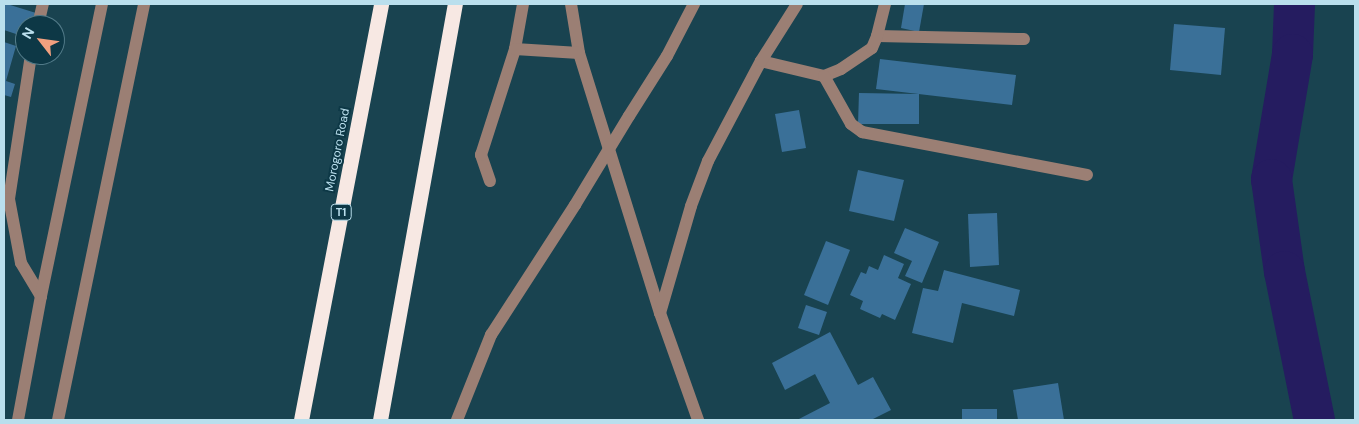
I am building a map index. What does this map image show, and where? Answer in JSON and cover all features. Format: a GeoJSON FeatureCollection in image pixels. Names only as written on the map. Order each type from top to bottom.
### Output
{"type":"FeatureCollection","features":[{"type":"Feature","properties":{"kind":"highway","name":"Morogoro Road"},"geometry":{"type":"LineString","coordinates":[[300,420],[381,4]]}},
{"type":"Feature","properties":{"kind":"highway"},"geometry":{"type":"LineString","coordinates":[[380,420],[455,4]]}},
{"type":"Feature","properties":{"kind":"street"},"geometry":{"type":"LineString","coordinates":[[18,420],[41,296],[102,4]]}},
{"type":"Feature","properties":{"kind":"street"},"geometry":{"type":"LineString","coordinates":[[58,420],[144,4]]}},
{"type":"Feature","properties":{"kind":"street"},"geometry":{"type":"LineString","coordinates":[[490,181],[481,155],[515,49],[523,4]]}},
{"type":"Feature","properties":{"kind":"street"},"geometry":{"type":"LineString","coordinates":[[572,4],[579,53],[660,313],[698,420]]}},
{"type":"Feature","properties":{"kind":"street"},"geometry":{"type":"LineString","coordinates":[[457,420],[491,335],[575,205],[667,56],[694,4]]}},
{"type":"Feature","properties":{"kind":"street"},"geometry":{"type":"LineString","coordinates":[[660,313],[696,190],[708,161],[761,61],[797,4]]}},
{"type":"Feature","properties":{"kind":"street"},"geometry":{"type":"LineString","coordinates":[[761,61],[824,76],[861,57],[872,48],[885,4]]}},
{"type":"Feature","properties":{"kind":"street"},"geometry":{"type":"LineString","coordinates":[[877,36],[1024,39]]}},
{"type":"Feature","properties":{"kind":"street"},"geometry":{"type":"LineString","coordinates":[[515,49],[579,53]]}},
{"type":"Feature","properties":{"kind":"street"},"geometry":{"type":"LineString","coordinates":[[29,65],[8,199],[21,263],[41,296]]}},
{"type":"Feature","properties":{"kind":"street"},"geometry":{"type":"LineString","coordinates":[[824,76],[851,124],[862,132],[1087,175]]}},
{"type":"Feature","properties":{"kind":"building"},"geometry":{"type":"Polygon","coordinates":[[[7,4],[36,13],[35,15],[15,15],[15,34],[4,30],[4,5],[7,4]]]}},
{"type":"Feature","properties":{"kind":"building"},"geometry":{"type":"Polygon","coordinates":[[[905,4],[924,4],[919,32],[901,28],[905,4]]]}},
{"type":"Feature","properties":{"kind":"building"},"geometry":{"type":"Polygon","coordinates":[[[1174,24],[1225,28],[1221,75],[1170,70],[1174,24]]]}},
{"type":"Feature","properties":{"kind":"building"},"geometry":{"type":"Polygon","coordinates":[[[4,42],[15,46],[6,81],[15,84],[11,97],[4,95],[4,42]]]}},
{"type":"Feature","properties":{"kind":"building"},"geometry":{"type":"Polygon","coordinates":[[[880,59],[1016,75],[1012,105],[876,89],[880,59]]]}},
{"type":"Feature","properties":{"kind":"building"},"geometry":{"type":"Polygon","coordinates":[[[859,93],[919,94],[919,124],[858,124],[859,93]]]}},
{"type":"Feature","properties":{"kind":"building"},"geometry":{"type":"Polygon","coordinates":[[[799,110],[806,148],[782,152],[775,114],[799,110]]]}},
{"type":"Feature","properties":{"kind":"building"},"geometry":{"type":"Polygon","coordinates":[[[858,170],[904,180],[894,221],[849,211],[858,170]]]}},
{"type":"Feature","properties":{"kind":"building"},"geometry":{"type":"Polygon","coordinates":[[[997,213],[999,265],[970,267],[968,214],[997,213]]]}},
{"type":"Feature","properties":{"kind":"building"},"geometry":{"type":"Polygon","coordinates":[[[905,228],[939,242],[922,283],[905,276],[912,261],[894,253],[905,228]]]}},
{"type":"Feature","properties":{"kind":"building"},"geometry":{"type":"Polygon","coordinates":[[[826,241],[850,250],[828,305],[804,295],[826,241]]]}},
{"type":"Feature","properties":{"kind":"building"},"geometry":{"type":"Polygon","coordinates":[[[884,255],[904,264],[898,278],[911,284],[895,320],[882,314],[880,318],[860,309],[863,301],[850,295],[861,272],[866,274],[869,266],[878,270],[884,255]]]}},
{"type":"Feature","properties":{"kind":"building"},"geometry":{"type":"Polygon","coordinates":[[[944,270],[1020,290],[1014,316],[962,303],[953,343],[912,333],[923,288],[938,291],[944,270]]]}},
{"type":"Feature","properties":{"kind":"building"},"geometry":{"type":"Polygon","coordinates":[[[806,305],[827,312],[819,335],[798,328],[806,305]]]}},
{"type":"Feature","properties":{"kind":"building"},"geometry":{"type":"Polygon","coordinates":[[[830,332],[858,385],[873,377],[891,410],[871,420],[797,420],[830,403],[815,374],[785,390],[772,363],[830,332]]]}},
{"type":"Feature","properties":{"kind":"building"},"geometry":{"type":"Polygon","coordinates":[[[1058,383],[1064,420],[1018,420],[1013,390],[1058,383]]]}},
{"type":"Feature","properties":{"kind":"building"},"geometry":{"type":"Polygon","coordinates":[[[962,409],[997,409],[997,420],[962,420],[962,409]]]}},
{"type":"Feature","properties":{"kind":"waterway"},"geometry":{"type":"LineString","coordinates":[[1294,4],[1292,54],[1271,179],[1284,271],[1314,420]]}}]}
